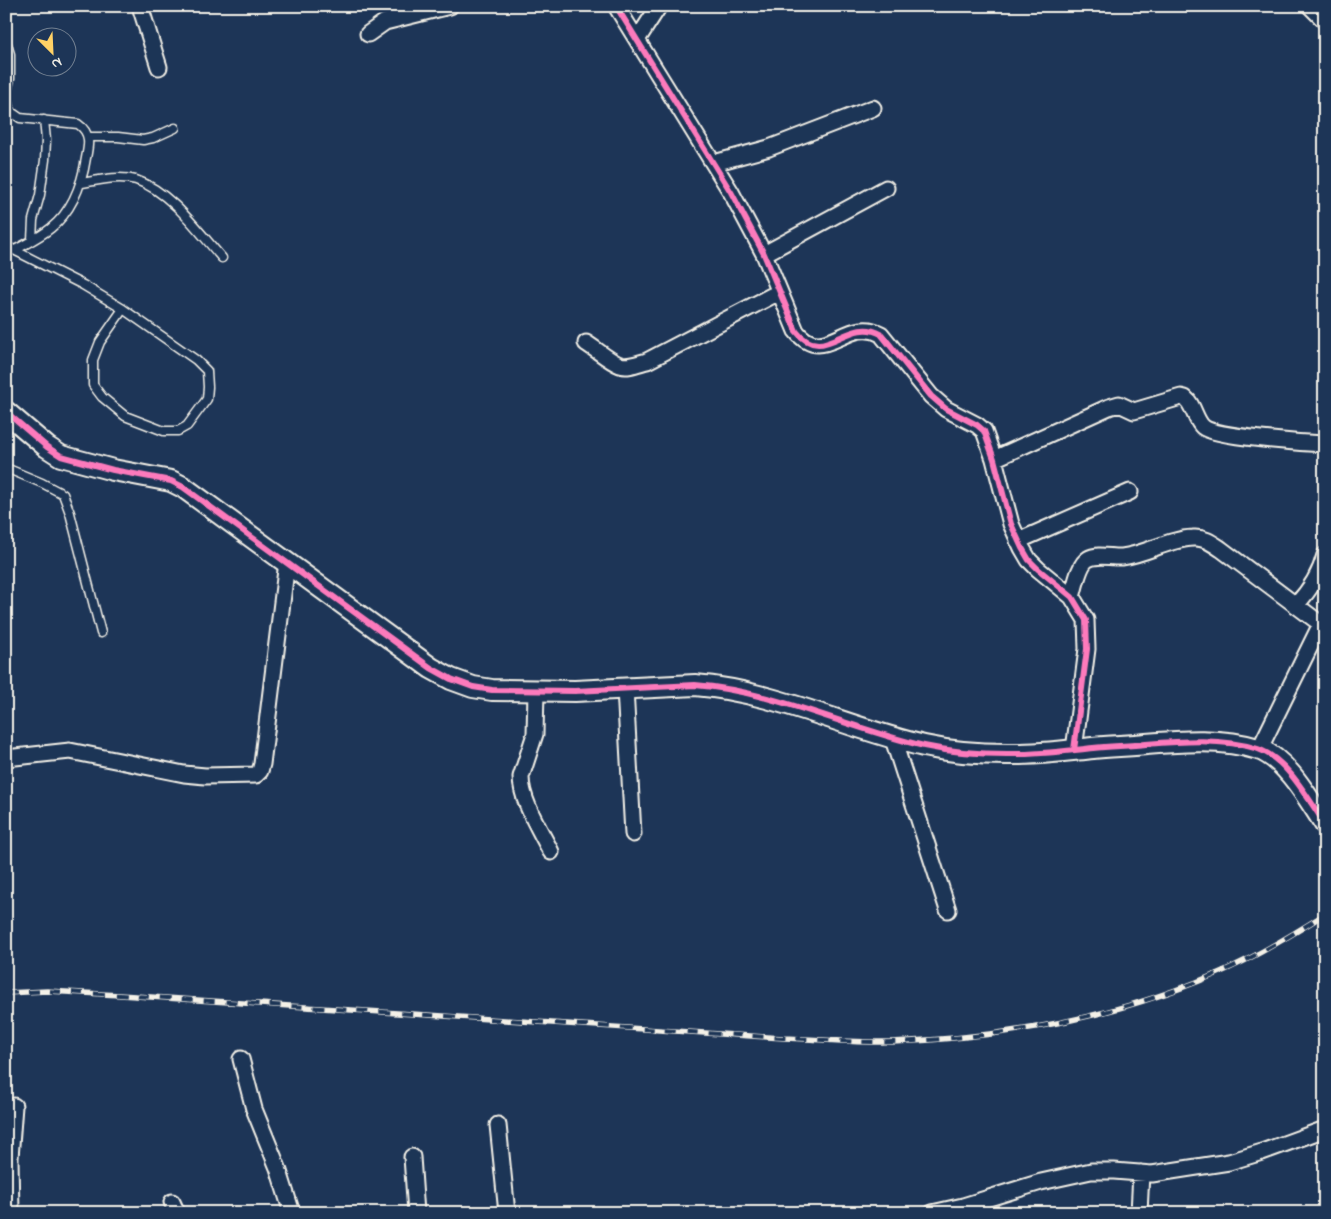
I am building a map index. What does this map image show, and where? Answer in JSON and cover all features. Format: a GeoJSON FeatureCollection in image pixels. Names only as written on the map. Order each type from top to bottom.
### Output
{"type":"FeatureCollection","features":[{"type":"Feature","properties":{"kind":"street"},"geometry":{"type":"LineString","coordinates":[[140,6],[159,67]]}},
{"type":"Feature","properties":{"kind":"street"},"geometry":{"type":"LineString","coordinates":[[368,34],[385,22],[450,6]]}},
{"type":"Feature","properties":{"kind":"street"},"geometry":{"type":"LineString","coordinates":[[616,6],[714,163],[764,254],[796,331],[803,340],[809,344],[824,344],[859,329],[867,328],[881,334],[931,396],[946,409],[977,425],[984,431],[994,459],[1011,524],[1018,541],[1029,560],[1072,597],[1086,620],[1087,636],[1074,750]]}},
{"type":"Feature","properties":{"kind":"street"},"geometry":{"type":"LineString","coordinates":[[637,40],[659,6]]}},
{"type":"Feature","properties":{"kind":"street"},"geometry":{"type":"LineString","coordinates":[[1310,6],[1325,21]]}},
{"type":"Feature","properties":{"kind":"street"},"geometry":{"type":"LineString","coordinates":[[714,163],[770,148],[873,108]]}},
{"type":"Feature","properties":{"kind":"street"},"geometry":{"type":"LineString","coordinates":[[764,254],[886,188]]}},
{"type":"Feature","properties":{"kind":"street"},"geometry":{"type":"LineString","coordinates":[[586,343],[620,365],[629,366],[647,361],[779,292]]}},
{"type":"Feature","properties":{"kind":"street"},"geometry":{"type":"LineString","coordinates":[[994,459],[1109,407],[1122,405],[1134,411],[1181,397],[1188,400],[1203,427],[1209,431],[1246,437],[1325,444]]}},
{"type":"Feature","properties":{"kind":"street"},"geometry":{"type":"LineString","coordinates":[[6,412],[47,447],[61,456],[113,470],[171,481],[183,487],[431,668],[451,679],[473,687],[492,690],[536,691],[695,685],[727,689],[923,746],[974,753],[1008,754],[1178,741],[1212,742],[1259,750],[1280,763],[1302,790],[1325,824]]}},
{"type":"Feature","properties":{"kind":"street"},"geometry":{"type":"LineString","coordinates":[[1018,541],[1130,492]]}},
{"type":"Feature","properties":{"kind":"street"},"geometry":{"type":"LineString","coordinates":[[1072,597],[1082,563],[1088,559],[1102,556],[1121,557],[1194,538],[1211,542],[1296,605],[1323,622],[1259,750]]}},
{"type":"Feature","properties":{"kind":"street"},"geometry":{"type":"LineString","coordinates":[[1296,605],[1308,592],[1318,575],[1325,555]]}},
{"type":"Feature","properties":{"kind":"street"},"geometry":{"type":"LineString","coordinates":[[6,758],[70,751],[184,774],[205,776],[256,775],[260,771],[262,764],[288,562]]}},
{"type":"Feature","properties":{"kind":"street"},"geometry":{"type":"LineString","coordinates":[[625,688],[633,834]]}},
{"type":"Feature","properties":{"kind":"street"},"geometry":{"type":"LineString","coordinates":[[536,691],[535,734],[522,777],[522,783],[526,799],[551,852]]}},
{"type":"Feature","properties":{"kind":"street"},"geometry":{"type":"LineString","coordinates":[[892,736],[948,910]]}},
{"type":"Feature","properties":{"kind":"street"},"geometry":{"type":"LineString","coordinates":[[241,1058],[254,1109],[278,1168],[292,1213]]}},
{"type":"Feature","properties":{"kind":"street"},"geometry":{"type":"LineString","coordinates":[[11,1213],[10,1158],[14,1106]]}},
{"type":"Feature","properties":{"kind":"street"},"geometry":{"type":"LineString","coordinates":[[498,1125],[507,1213]]}},
{"type":"Feature","properties":{"kind":"street"},"geometry":{"type":"LineString","coordinates":[[932,1213],[963,1206],[1041,1182],[1091,1171],[1146,1173],[1229,1162],[1325,1129]]}},
{"type":"Feature","properties":{"kind":"street"},"geometry":{"type":"LineString","coordinates":[[412,1157],[416,1213]]}},
{"type":"Feature","properties":{"kind":"street"},"geometry":{"type":"LineString","coordinates":[[1139,1213],[1146,1173]]}},
{"type":"Feature","properties":{"kind":"lane"},"geometry":{"type":"LineString","coordinates":[[6,41],[10,54],[10,79],[6,96],[10,111],[20,118],[78,124],[85,129],[89,137],[82,183],[69,208],[52,228],[15,250]]}},
{"type":"Feature","properties":{"kind":"lane"},"geometry":{"type":"LineString","coordinates":[[32,240],[33,220],[40,195],[45,160],[44,120]]}},
{"type":"Feature","properties":{"kind":"lane"},"geometry":{"type":"LineString","coordinates":[[89,137],[143,140],[153,138],[175,128]]}},
{"type":"Feature","properties":{"kind":"lane"},"geometry":{"type":"LineString","coordinates":[[82,183],[114,178],[135,180],[152,188],[178,209],[222,258]]}},
{"type":"Feature","properties":{"kind":"lane"},"geometry":{"type":"LineString","coordinates":[[6,246],[83,285],[123,308],[196,360],[206,371],[207,399],[187,426],[178,431],[164,431],[125,416],[102,397],[94,385],[93,360],[100,342],[123,308]]}},
{"type":"Feature","properties":{"kind":"lane"},"geometry":{"type":"LineString","coordinates":[[6,468],[42,483],[62,494],[70,514],[101,633]]}},
{"type":"Feature","properties":{"kind":"railway"},"geometry":{"type":"LineString","coordinates":[[6,993],[47,991],[120,995],[838,1041],[892,1042],[933,1040],[975,1036],[1057,1023],[1138,1003],[1230,968],[1272,946],[1325,914]]}},
{"type":"Feature","properties":{"kind":"cycle path"},"geometry":{"type":"LineString","coordinates":[[616,6],[731,192],[764,254],[796,331],[806,341],[816,344],[826,343],[858,331],[869,330],[881,334],[931,396],[946,409],[977,425],[984,431],[994,459],[1011,524],[1022,548],[1029,560],[1038,569],[1072,597],[1086,620],[1087,649],[1074,750]]}},
{"type":"Feature","properties":{"kind":"cycle path"},"geometry":{"type":"LineString","coordinates":[[6,412],[47,447],[61,456],[113,470],[171,481],[183,487],[431,668],[451,679],[473,687],[492,690],[575,691],[695,685],[724,689],[782,702],[867,730],[924,746],[976,753],[1039,753],[1188,741],[1231,743],[1258,749],[1269,754],[1288,771],[1325,824]]}}]}
